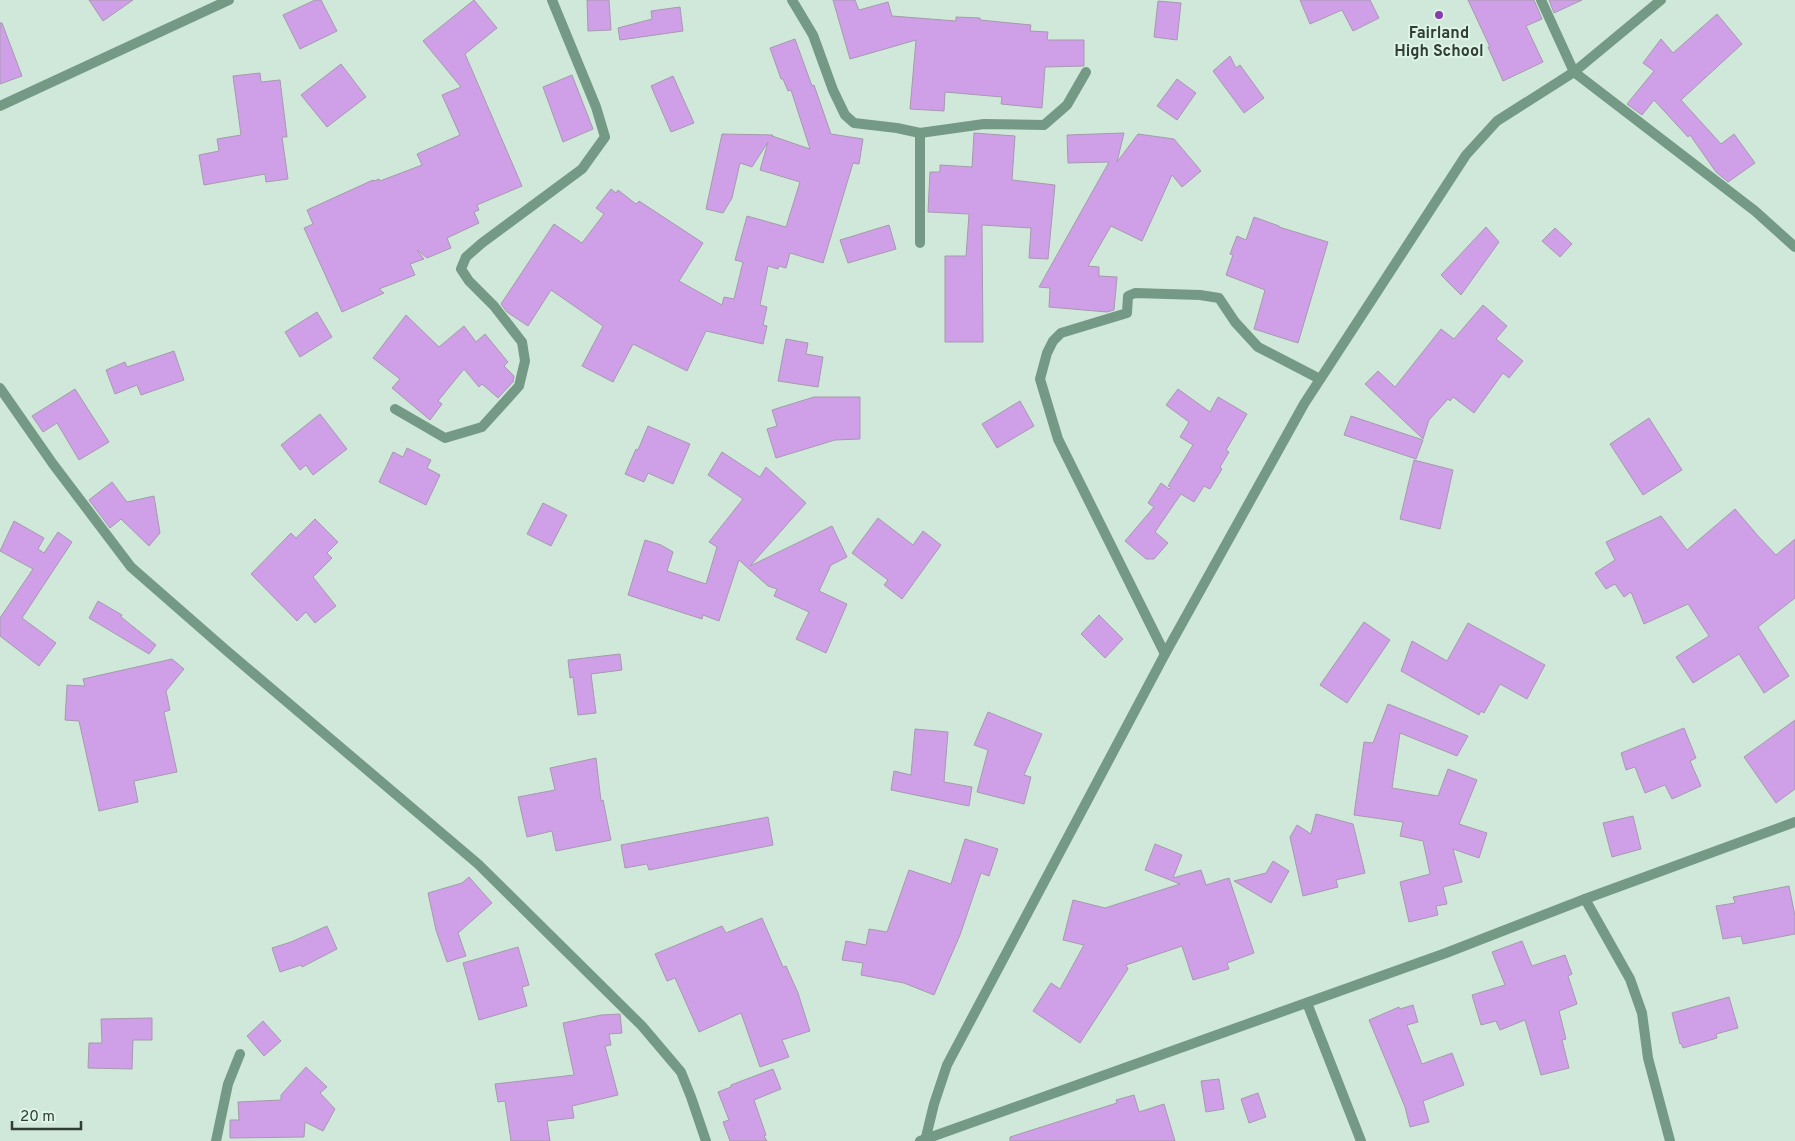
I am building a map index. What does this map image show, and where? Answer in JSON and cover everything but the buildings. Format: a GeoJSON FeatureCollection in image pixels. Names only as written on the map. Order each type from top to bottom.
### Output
{"type":"FeatureCollection","features":[{"type":"Feature","properties":{"kind":"street"},"geometry":{"type":"LineString","coordinates":[[0,106],[230,0]]}},
{"type":"Feature","properties":{"kind":"street"},"geometry":{"type":"LineString","coordinates":[[395,409],[445,438],[482,427],[519,386],[526,360],[522,342],[494,306],[469,281],[461,269],[466,257],[482,243],[582,169],[606,136],[552,0]]}},
{"type":"Feature","properties":{"kind":"street"},"geometry":{"type":"LineString","coordinates":[[792,0],[812,35],[833,90],[845,115],[854,123],[920,132],[984,124],[1044,125],[1067,105],[1086,72]]}},
{"type":"Feature","properties":{"kind":"street"},"geometry":{"type":"LineString","coordinates":[[1541,0],[1574,72],[1755,211],[1795,247]]}},
{"type":"Feature","properties":{"kind":"street"},"geometry":{"type":"LineString","coordinates":[[923,1140],[947,1065],[1165,654],[1299,412],[1320,379],[1466,155],[1497,121],[1574,72],[1660,0]]}},
{"type":"Feature","properties":{"kind":"street"},"geometry":{"type":"LineString","coordinates":[[920,132],[920,243]]}},
{"type":"Feature","properties":{"kind":"street"},"geometry":{"type":"LineString","coordinates":[[1165,654],[1058,439],[1040,379],[1043,362],[1053,341],[1061,333],[1127,313],[1128,296],[1135,293],[1219,298],[1235,322],[1258,347],[1320,379]]}},
{"type":"Feature","properties":{"kind":"street"},"geometry":{"type":"LineString","coordinates":[[0,388],[53,464],[131,566],[227,651],[478,864],[642,1026],[681,1072],[692,1097],[706,1141]]}},
{"type":"Feature","properties":{"kind":"street"},"geometry":{"type":"LineString","coordinates":[[923,1140],[1446,953],[1585,899],[1795,822]]}},
{"type":"Feature","properties":{"kind":"street"},"geometry":{"type":"LineString","coordinates":[[1585,899],[1630,979],[1642,1014],[1648,1058],[1670,1141]]}},
{"type":"Feature","properties":{"kind":"street"},"geometry":{"type":"LineString","coordinates":[[1307,1003],[1361,1141]]}},
{"type":"Feature","properties":{"kind":"street"},"geometry":{"type":"LineString","coordinates":[[216,1141],[228,1084],[240,1054]]}},
{"type":"Feature","properties":{"kind":"place","name":"Fairland High School"},"geometry":{"type":"Point","coordinates":[1439,15]}}]}
